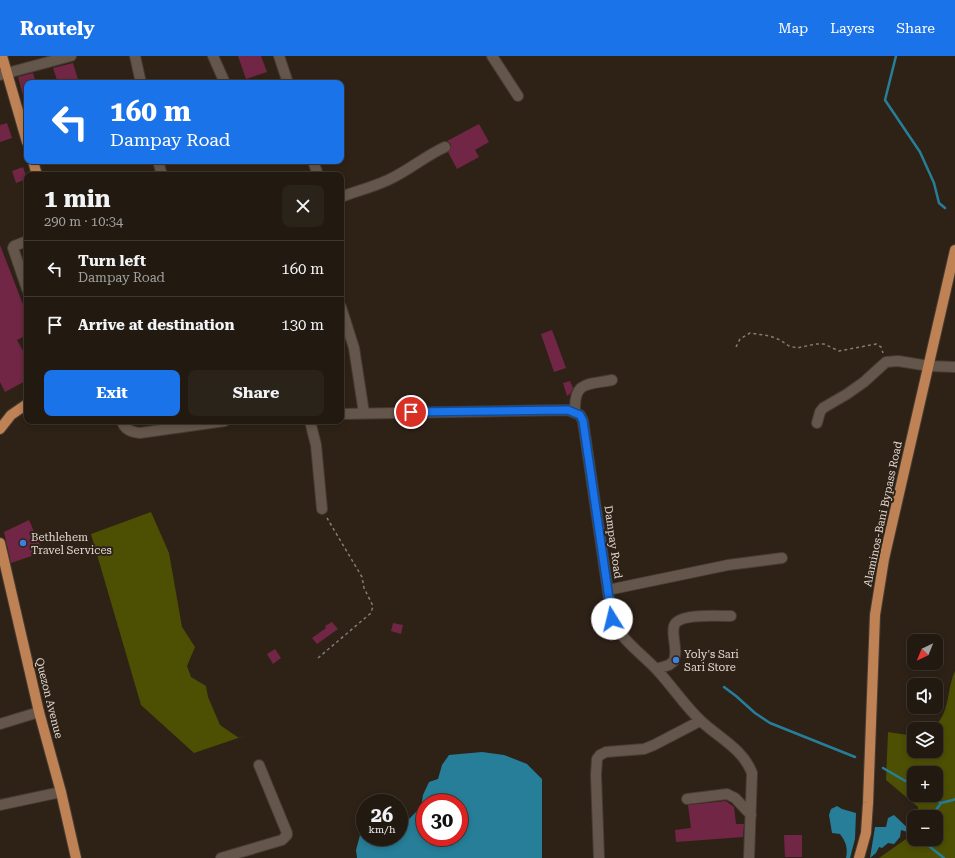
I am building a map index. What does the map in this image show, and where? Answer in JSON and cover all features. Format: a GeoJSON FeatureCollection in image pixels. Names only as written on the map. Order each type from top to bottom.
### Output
{"type":"FeatureCollection","features":[{"type":"Feature","properties":{"kind":"main road"},"geometry":{"type":"LineString","coordinates":[[2,56],[3,74],[24,134]]}},
{"type":"Feature","properties":{"kind":"main road","name":"Alaminos-Bani Bypass Road"},"geometry":{"type":"LineString","coordinates":[[859,858],[866,833],[876,615],[879,586],[955,250]]}},
{"type":"Feature","properties":{"kind":"main road"},"geometry":{"type":"LineString","coordinates":[[0,429],[11,415],[24,406]]}},
{"type":"Feature","properties":{"kind":"main road","name":"Quezon Avenue"},"geometry":{"type":"LineString","coordinates":[[0,543],[39,712],[61,792],[76,858]]}},
{"type":"Feature","properties":{"kind":"street"},"geometry":{"type":"LineString","coordinates":[[3,74],[71,56]]}},
{"type":"Feature","properties":{"kind":"street"},"geometry":{"type":"LineString","coordinates":[[135,56],[140,80]]}},
{"type":"Feature","properties":{"kind":"street"},"geometry":{"type":"LineString","coordinates":[[213,56],[224,80]]}},
{"type":"Feature","properties":{"kind":"street"},"geometry":{"type":"LineString","coordinates":[[279,56],[287,80]]}},
{"type":"Feature","properties":{"kind":"street"},"geometry":{"type":"LineString","coordinates":[[492,56],[518,96]]}},
{"type":"Feature","properties":{"kind":"street"},"geometry":{"type":"LineString","coordinates":[[344,196],[388,180],[405,172],[432,153],[445,147]]}},
{"type":"Feature","properties":{"kind":"street"},"geometry":{"type":"LineString","coordinates":[[24,242],[14,246],[14,248],[24,280]]}},
{"type":"Feature","properties":{"kind":"street"},"geometry":{"type":"LineString","coordinates":[[344,316],[354,348],[364,413]]}},
{"type":"Feature","properties":{"kind":"street"},"geometry":{"type":"LineString","coordinates":[[817,423],[820,412],[824,408],[864,382],[886,362],[898,361],[929,366],[955,367]]}},
{"type":"Feature","properties":{"kind":"street"},"geometry":{"type":"LineString","coordinates":[[344,414],[568,410],[575,412],[576,396],[580,388],[612,380]]}},
{"type":"Feature","properties":{"kind":"street","name":"Dampay Road"},"geometry":{"type":"LineString","coordinates":[[575,412],[580,415],[583,421],[612,619],[615,626],[656,669],[700,721],[736,750],[748,763],[752,773],[749,858]]}},
{"type":"Feature","properties":{"kind":"street"},"geometry":{"type":"LineString","coordinates":[[0,420],[11,415]]}},
{"type":"Feature","properties":{"kind":"street"},"geometry":{"type":"LineString","coordinates":[[124,424],[127,429],[140,433],[198,424]]}},
{"type":"Feature","properties":{"kind":"street"},"geometry":{"type":"LineString","coordinates":[[311,424],[316,445],[322,509]]}},
{"type":"Feature","properties":{"kind":"street"},"geometry":{"type":"LineString","coordinates":[[608,590],[728,565],[782,558]]}},
{"type":"Feature","properties":{"kind":"street"},"geometry":{"type":"LineString","coordinates":[[656,669],[669,665],[674,661],[676,650],[673,634],[674,626],[677,621],[703,616],[731,616]]}},
{"type":"Feature","properties":{"kind":"street"},"geometry":{"type":"LineString","coordinates":[[0,724],[39,712]]}},
{"type":"Feature","properties":{"kind":"street"},"geometry":{"type":"LineString","coordinates":[[599,858],[596,775],[597,759],[602,753],[606,752],[644,749],[700,721]]}},
{"type":"Feature","properties":{"kind":"street"},"geometry":{"type":"LineString","coordinates":[[221,858],[282,840],[287,835],[259,765]]}},
{"type":"Feature","properties":{"kind":"street"},"geometry":{"type":"LineString","coordinates":[[0,805],[61,792]]}},
{"type":"Feature","properties":{"kind":"street"},"geometry":{"type":"LineString","coordinates":[[687,799],[727,794],[735,798],[751,814]]}},
{"type":"Feature","properties":{"kind":"path"},"geometry":{"type":"LineString","coordinates":[[736,347],[740,339],[750,333],[770,336],[789,346],[797,348],[824,344],[839,351],[876,344],[881,347],[886,362]]}},
{"type":"Feature","properties":{"kind":"path"},"geometry":{"type":"LineString","coordinates":[[318,658],[371,613],[373,606],[364,588],[362,577],[322,509]]}},
{"type":"Feature","properties":{"kind":"shaded area"},"geometry":{"type":"Polygon","coordinates":[[[151,512],[169,553],[182,627],[195,647],[187,666],[191,677],[206,686],[208,697],[220,725],[239,738],[194,753],[141,705],[91,534],[151,512]]]}},
{"type":"Feature","properties":{"kind":"shaded area"},"geometry":{"type":"Polygon","coordinates":[[[955,671],[955,858],[879,858],[906,839],[907,846],[943,846],[943,810],[918,810],[918,807],[912,802],[943,802],[943,766],[907,766],[907,798],[886,780],[888,732],[907,735],[907,758],[943,758],[943,722],[939,722],[945,709],[955,671]]]}},
{"type":"Feature","properties":{"kind":"water"},"geometry":{"type":"Polygon","coordinates":[[[482,752],[504,755],[527,764],[542,779],[542,858],[357,858],[357,846],[408,846],[408,820],[416,812],[416,846],[468,846],[468,794],[423,794],[429,782],[438,779],[442,765],[449,755],[482,752]]]}},
{"type":"Feature","properties":{"kind":"water"},"geometry":{"type":"Polygon","coordinates":[[[837,806],[856,813],[855,839],[850,858],[846,858],[846,845],[840,834],[832,833],[829,815],[831,809],[837,806]]]}},
{"type":"Feature","properties":{"kind":"water"},"geometry":{"type":"Polygon","coordinates":[[[894,815],[907,827],[907,832],[901,830],[900,837],[894,844],[888,843],[882,848],[879,847],[876,853],[870,858],[875,827],[886,827],[888,818],[894,815]]]}},
{"type":"Feature","properties":{"kind":"building"},"geometry":{"type":"Polygon","coordinates":[[[238,56],[261,56],[267,72],[246,79],[238,56]]]}},
{"type":"Feature","properties":{"kind":"building"},"geometry":{"type":"Polygon","coordinates":[[[73,63],[78,80],[57,80],[53,68],[73,63]]]}},
{"type":"Feature","properties":{"kind":"building"},"geometry":{"type":"Polygon","coordinates":[[[33,73],[35,80],[24,80],[24,99],[18,77],[33,73]]]}},
{"type":"Feature","properties":{"kind":"building"},"geometry":{"type":"Polygon","coordinates":[[[7,123],[12,138],[0,142],[0,125],[7,123]]]}},
{"type":"Feature","properties":{"kind":"building"},"geometry":{"type":"Polygon","coordinates":[[[479,124],[489,142],[475,150],[479,157],[457,169],[448,152],[451,144],[447,141],[479,124]]]}},
{"type":"Feature","properties":{"kind":"building"},"geometry":{"type":"Polygon","coordinates":[[[23,167],[25,172],[24,180],[16,183],[12,171],[23,167]]]}},
{"type":"Feature","properties":{"kind":"building"},"geometry":{"type":"Polygon","coordinates":[[[0,245],[24,307],[24,336],[17,340],[24,353],[24,382],[5,392],[0,382],[0,245]]]}},
{"type":"Feature","properties":{"kind":"building"},"geometry":{"type":"Polygon","coordinates":[[[552,330],[566,368],[554,372],[541,334],[552,330]]]}},
{"type":"Feature","properties":{"kind":"building"},"geometry":{"type":"Polygon","coordinates":[[[570,381],[573,388],[567,396],[563,383],[570,381]]]}},
{"type":"Feature","properties":{"kind":"building","name":"Bethlehem Travel Services"},"geometry":{"type":"Polygon","coordinates":[[[29,520],[43,552],[11,563],[4,532],[29,520]]]}},
{"type":"Feature","properties":{"kind":"building"},"geometry":{"type":"Polygon","coordinates":[[[332,622],[338,629],[317,644],[312,638],[326,628],[325,626],[332,622]]]}},
{"type":"Feature","properties":{"kind":"building"},"geometry":{"type":"Polygon","coordinates":[[[393,623],[403,625],[401,634],[391,631],[393,623]]]}},
{"type":"Feature","properties":{"kind":"building"},"geometry":{"type":"Polygon","coordinates":[[[275,649],[281,658],[273,664],[267,654],[275,649]]]}},
{"type":"Feature","properties":{"kind":"building"},"geometry":{"type":"Polygon","coordinates":[[[726,801],[734,807],[736,824],[744,824],[743,837],[676,842],[675,830],[691,828],[688,805],[726,801]]]}},
{"type":"Feature","properties":{"kind":"building"},"geometry":{"type":"Polygon","coordinates":[[[784,835],[802,835],[802,857],[785,857],[784,835]]]}},
{"type":"Feature","properties":{"kind":"waterway"},"geometry":{"type":"LineString","coordinates":[[896,56],[885,100],[920,152],[934,183],[939,203],[945,208]]}},
{"type":"Feature","properties":{"kind":"waterway"},"geometry":{"type":"LineString","coordinates":[[724,687],[755,713],[770,723],[855,757]]}},
{"type":"Feature","properties":{"kind":"waterway"},"geometry":{"type":"LineString","coordinates":[[883,768],[907,782]]}},
{"type":"Feature","properties":{"kind":"waterway"},"geometry":{"type":"LineString","coordinates":[[936,810],[941,803],[955,799]]}},
{"type":"Feature","properties":{"kind":"waterway"},"geometry":{"type":"LineString","coordinates":[[929,846],[944,858]]}},
{"type":"Feature","properties":{"kind":"place","name":"Bethlehem Travel Services"},"geometry":{"type":"Point","coordinates":[23,543]}},
{"type":"Feature","properties":{"kind":"place","name":"Yoly's Sari Sari Store"},"geometry":{"type":"Point","coordinates":[676,660]}},
{"type":"Feature","properties":{"kind":"route"},"geometry":{"type":"LineString","coordinates":[[411,412],[568,410],[580,415],[583,421],[612,619]]}}]}
